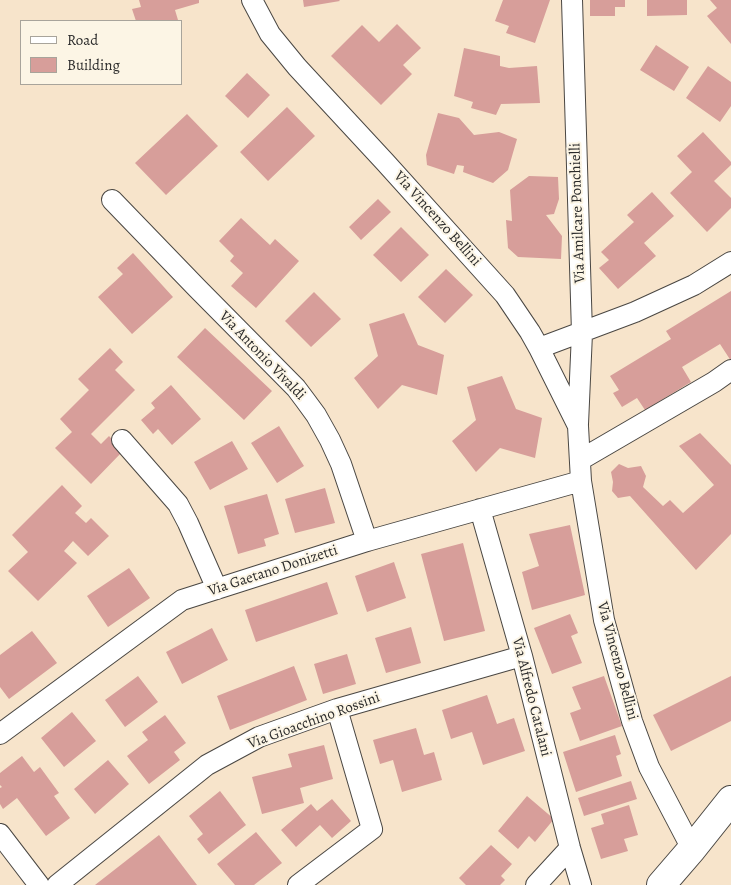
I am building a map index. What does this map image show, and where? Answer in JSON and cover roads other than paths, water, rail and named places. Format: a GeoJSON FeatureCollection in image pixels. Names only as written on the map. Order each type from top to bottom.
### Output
{"type":"FeatureCollection","features":[{"type":"Feature","properties":{"kind":"main road"},"geometry":{"type":"LineString","coordinates":[[661,885],[731,800]]}},
{"type":"Feature","properties":{"kind":"street","name":"Via Vincenzo Bellini"},"geometry":{"type":"LineString","coordinates":[[252,0],[270,34],[296,67],[392,169],[505,295],[539,348],[578,426],[581,481],[604,620],[632,721],[649,767],[692,849]]}},
{"type":"Feature","properties":{"kind":"street","name":"Via Amilcare Ponchielli"},"geometry":{"type":"LineString","coordinates":[[572,0],[582,333],[578,426]]}},
{"type":"Feature","properties":{"kind":"street","name":"Via Antonio Vivaldi"},"geometry":{"type":"LineString","coordinates":[[112,200],[296,388],[305,400],[330,440],[367,541]]}},
{"type":"Feature","properties":{"kind":"street"},"geometry":{"type":"LineString","coordinates":[[539,348],[635,312],[694,285],[731,262]]}},
{"type":"Feature","properties":{"kind":"street"},"geometry":{"type":"LineString","coordinates":[[580,460],[714,382],[731,370]]}},
{"type":"Feature","properties":{"kind":"street"},"geometry":{"type":"LineString","coordinates":[[122,440],[178,504],[217,589]]}},
{"type":"Feature","properties":{"kind":"street","name":"Via Gaetano Donizetti"},"geometry":{"type":"LineString","coordinates":[[0,734],[182,600],[367,541],[581,481]]}},
{"type":"Feature","properties":{"kind":"street","name":"Via Alfredo Catalani"},"geometry":{"type":"LineString","coordinates":[[480,509],[522,656],[581,885]]}},
{"type":"Feature","properties":{"kind":"street","name":"Via Gioacchino Rossini"},"geometry":{"type":"LineString","coordinates":[[57,885],[207,765],[259,737],[337,709],[522,656]]}},
{"type":"Feature","properties":{"kind":"street"},"geometry":{"type":"LineString","coordinates":[[298,885],[372,829],[337,709]]}},
{"type":"Feature","properties":{"kind":"street"},"geometry":{"type":"LineString","coordinates":[[0,834],[39,885]]}},
{"type":"Feature","properties":{"kind":"street"},"geometry":{"type":"LineString","coordinates":[[536,885],[570,848]]}}]}
